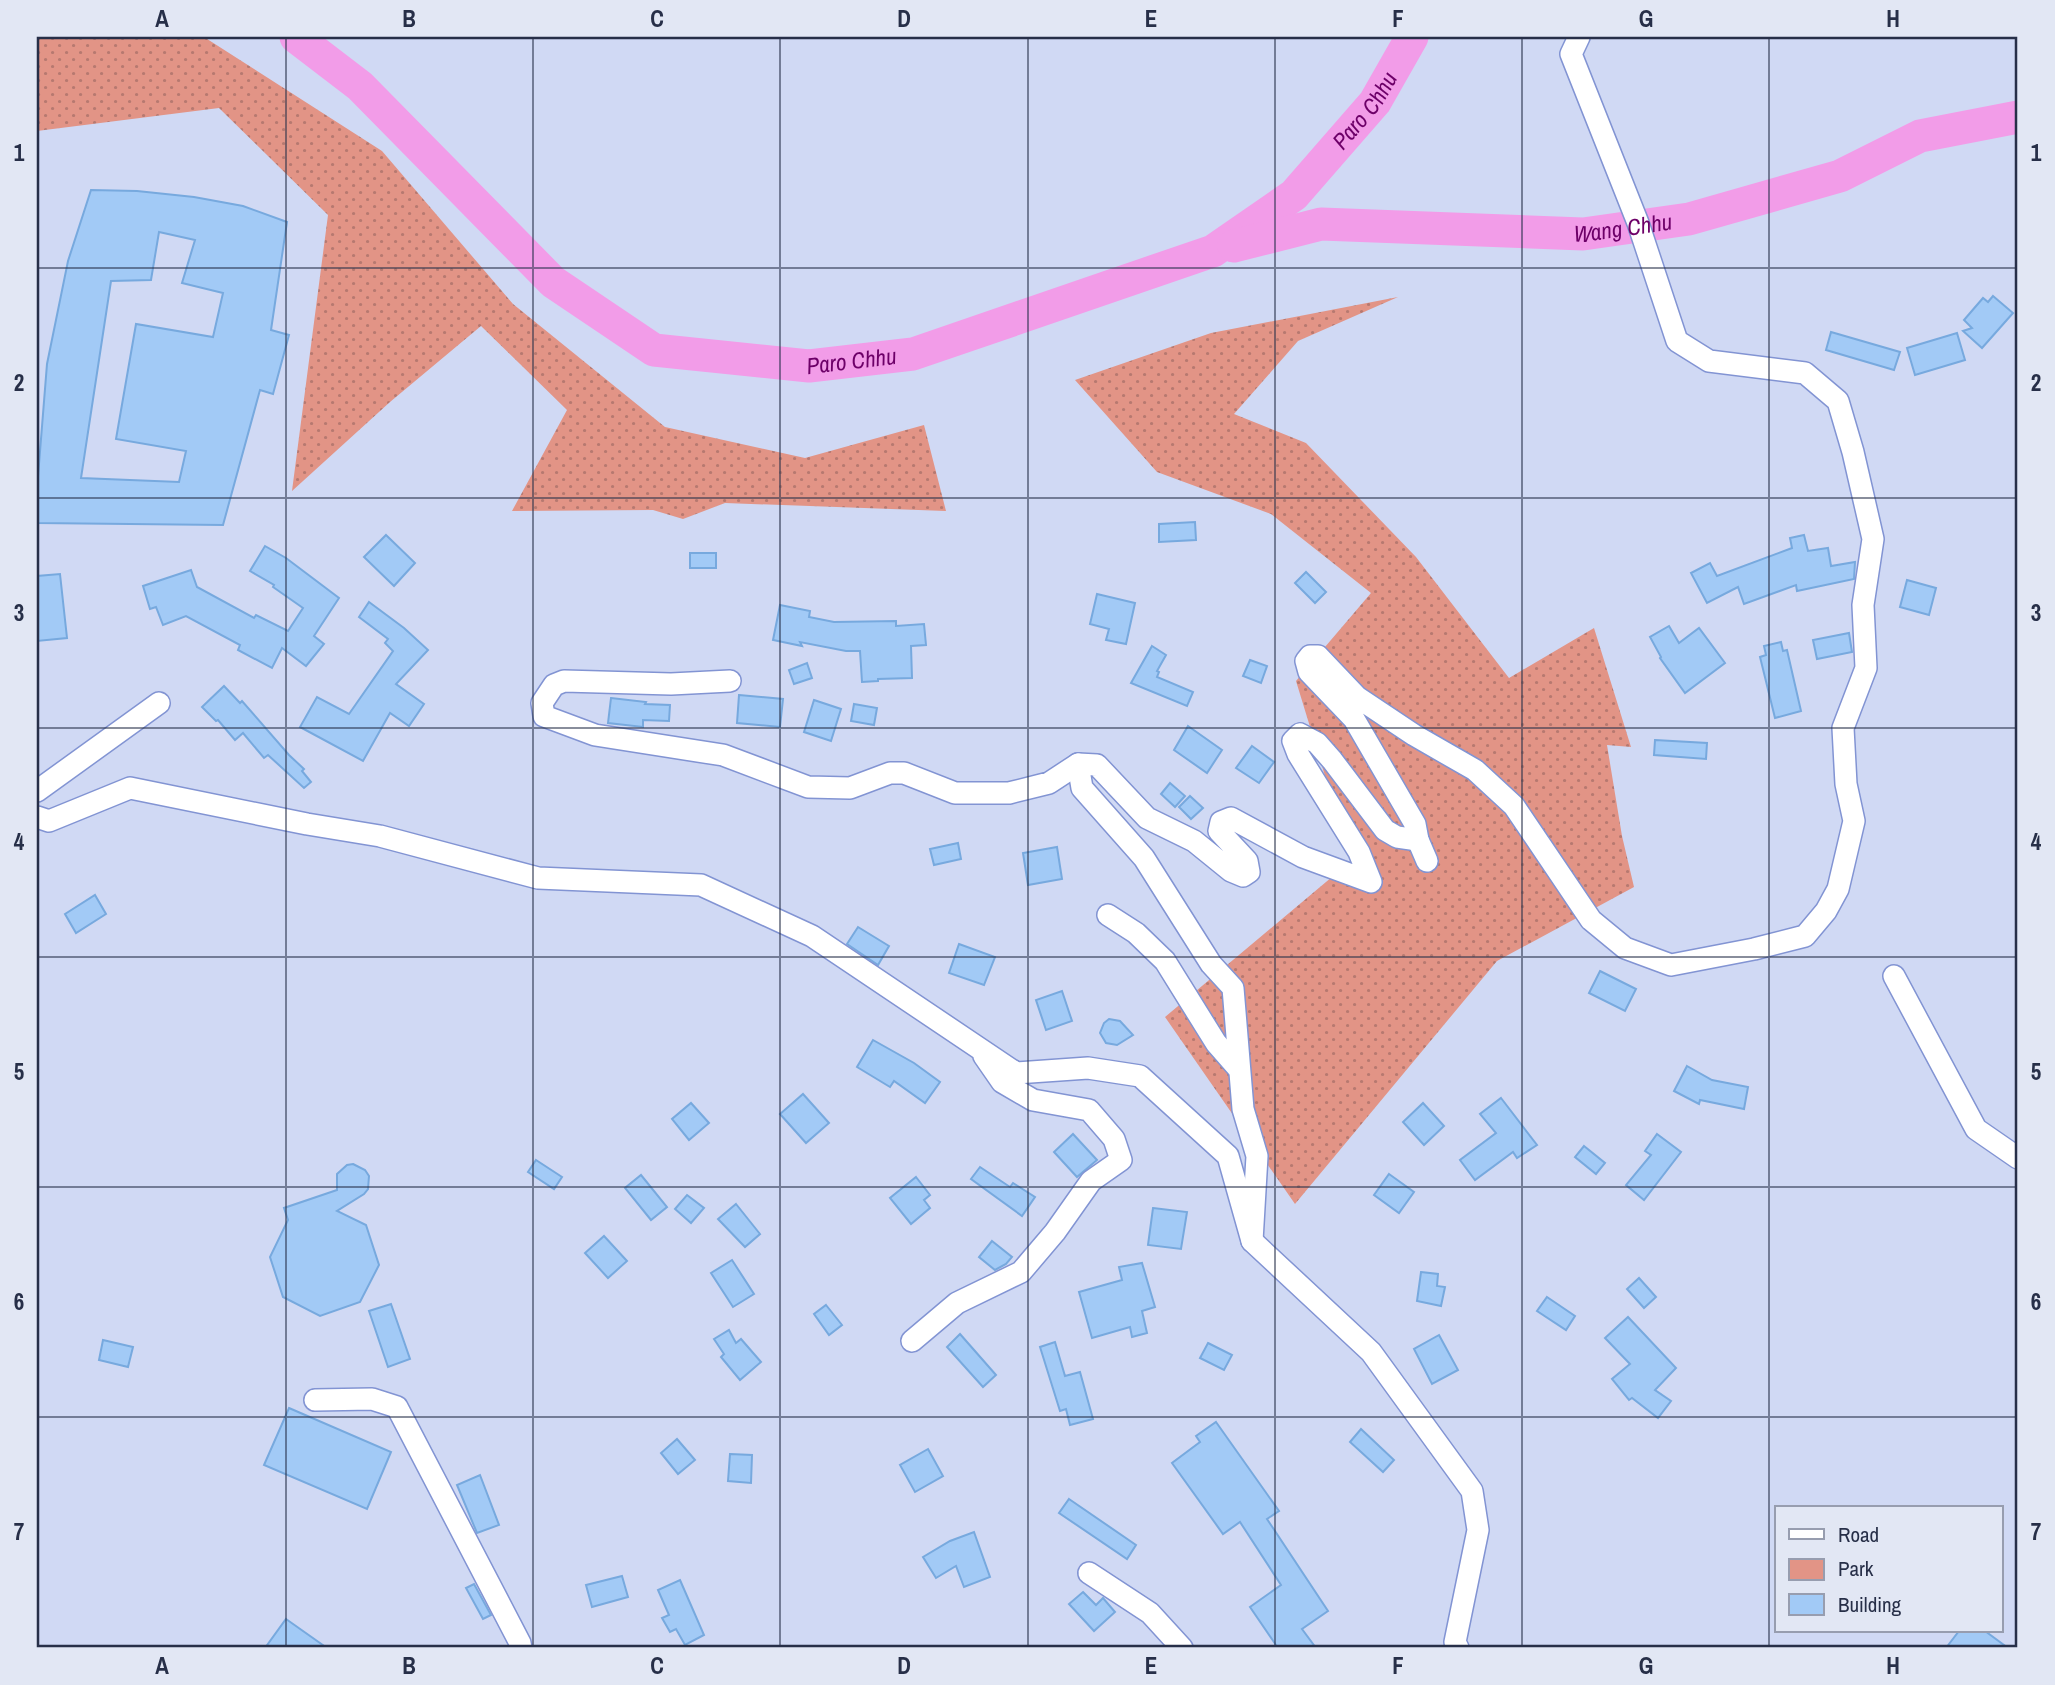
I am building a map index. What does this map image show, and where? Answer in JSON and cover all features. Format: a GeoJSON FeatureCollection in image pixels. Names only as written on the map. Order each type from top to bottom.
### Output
{"type":"FeatureCollection","features":[{"type":"Feature","properties":{"kind":"street"},"geometry":{"type":"LineString","coordinates":[[1427,861],[1415,824],[1354,719],[1309,672],[1306,661],[1310,656],[1318,656],[1357,697],[1414,735],[1475,770],[1514,806],[1591,920],[1625,947],[1671,965],[1805,936],[1826,911],[1838,889],[1854,821],[1846,784],[1843,728],[1866,668],[1863,605],[1873,539],[1838,401],[1805,373],[1709,361],[1677,341],[1638,223],[1571,54],[1579,37]]}},
{"type":"Feature","properties":{"kind":"street"},"geometry":{"type":"LineString","coordinates":[[730,681],[671,684],[564,681],[554,685],[541,703],[544,716],[595,735],[723,755],[808,787],[850,788],[890,773],[904,773],[955,793],[1009,793],[1049,783],[1078,764],[1097,765],[1147,818],[1194,841],[1231,871],[1242,876],[1250,872],[1248,861],[1219,831],[1222,822],[1231,818],[1303,857],[1374,887],[1359,852],[1298,754],[1293,741],[1300,734],[1317,743],[1385,830],[1397,837],[1418,840]]}},
{"type":"Feature","properties":{"kind":"street"},"geometry":{"type":"LineString","coordinates":[[37,791],[159,703]]}},
{"type":"Feature","properties":{"kind":"street"},"geometry":{"type":"LineString","coordinates":[[1078,764],[1082,788],[1144,858],[1211,964],[1233,988],[1237,1067],[1243,1109],[1257,1156],[1252,1241]]}},
{"type":"Feature","properties":{"kind":"street"},"geometry":{"type":"LineString","coordinates":[[37,817],[49,821],[130,788],[380,836],[538,878],[701,885],[812,936],[1016,1073],[1088,1068],[1140,1076],[1228,1156],[1252,1241],[1371,1352],[1472,1491],[1478,1530],[1460,1646]]}},
{"type":"Feature","properties":{"kind":"street"},"geometry":{"type":"LineString","coordinates":[[1108,915],[1136,933],[1165,961],[1216,1043],[1237,1067]]}},
{"type":"Feature","properties":{"kind":"street"},"geometry":{"type":"LineString","coordinates":[[1894,976],[1976,1129],[2018,1158]]}},
{"type":"Feature","properties":{"kind":"street"},"geometry":{"type":"LineString","coordinates":[[912,1341],[957,1303],[1021,1272],[1055,1232],[1091,1181],[1121,1160],[1114,1139],[1088,1110],[1033,1100],[1002,1082],[988,1060],[969,1039]]}},
{"type":"Feature","properties":{"kind":"street"},"geometry":{"type":"LineString","coordinates":[[315,1400],[372,1399],[397,1407],[520,1643],[520,1648]]}},
{"type":"Feature","properties":{"kind":"street"},"geometry":{"type":"LineString","coordinates":[[1089,1573],[1150,1613],[1182,1648]]}},
{"type":"Feature","properties":{"kind":"green space"},"geometry":{"type":"Polygon","coordinates":[[[37,37],[204,37],[382,151],[513,304],[665,427],[805,458],[924,425],[946,511],[725,503],[683,519],[653,510],[512,511],[567,410],[481,326],[390,402],[292,491],[328,215],[219,108],[37,131],[37,37]]]}},
{"type":"Feature","properties":{"kind":"green space"},"geometry":{"type":"Polygon","coordinates":[[[1398,297],[1298,341],[1234,414],[1306,443],[1416,557],[1509,678],[1594,628],[1631,747],[1607,745],[1622,836],[1634,887],[1497,961],[1295,1204],[1165,1017],[1351,861],[1296,681],[1371,593],[1271,514],[1157,472],[1075,380],[1211,333],[1398,297]]]}},
{"type":"Feature","properties":{"kind":"building"},"geometry":{"type":"Polygon","coordinates":[[[91,190],[137,191],[194,197],[243,206],[287,222],[271,330],[289,335],[273,394],[260,390],[223,525],[37,523],[37,489],[47,364],[68,261],[91,190]],[[159,232],[151,280],[111,281],[81,478],[179,482],[186,451],[116,439],[136,324],[213,337],[223,293],[182,283],[195,240],[159,232]]]}},
{"type":"Feature","properties":{"kind":"building"},"geometry":{"type":"Polygon","coordinates":[[[1993,296],[2013,313],[1982,348],[1963,331],[1972,328],[1964,320],[1983,298],[1988,302],[1993,296]]]}},
{"type":"Feature","properties":{"kind":"building"},"geometry":{"type":"Polygon","coordinates":[[[1831,332],[1900,352],[1894,370],[1826,350],[1831,332]]]}},
{"type":"Feature","properties":{"kind":"building"},"geometry":{"type":"Polygon","coordinates":[[[1957,333],[1965,360],[1915,375],[1907,348],[1957,333]]]}},
{"type":"Feature","properties":{"kind":"building"},"geometry":{"type":"Polygon","coordinates":[[[1195,522],[1196,540],[1159,542],[1159,524],[1195,522]]]}},
{"type":"Feature","properties":{"kind":"building"},"geometry":{"type":"Polygon","coordinates":[[[386,535],[415,563],[394,586],[364,557],[386,535]]]}},
{"type":"Feature","properties":{"kind":"building"},"geometry":{"type":"Polygon","coordinates":[[[1804,535],[1808,551],[1828,548],[1831,566],[1855,562],[1854,579],[1797,591],[1796,585],[1744,604],[1738,587],[1707,603],[1691,573],[1710,563],[1717,576],[1792,548],[1790,538],[1804,535]]]}},
{"type":"Feature","properties":{"kind":"building"},"geometry":{"type":"Polygon","coordinates":[[[265,546],[286,558],[339,598],[314,636],[324,644],[306,666],[282,648],[272,668],[238,650],[240,645],[186,616],[163,625],[156,607],[150,609],[143,586],[191,570],[197,587],[254,618],[256,615],[288,631],[303,608],[273,587],[274,585],[250,571],[265,546]]]}},
{"type":"Feature","properties":{"kind":"building"},"geometry":{"type":"Polygon","coordinates":[[[690,553],[716,553],[716,568],[690,568],[690,553]]]}},
{"type":"Feature","properties":{"kind":"building"},"geometry":{"type":"Polygon","coordinates":[[[1306,572],[1326,592],[1315,603],[1295,583],[1306,572]]]}},
{"type":"Feature","properties":{"kind":"building"},"geometry":{"type":"Polygon","coordinates":[[[60,574],[67,638],[37,641],[37,576],[60,574]]]}},
{"type":"Feature","properties":{"kind":"building"},"geometry":{"type":"Polygon","coordinates":[[[1907,580],[1936,588],[1929,615],[1900,607],[1907,580]]]}},
{"type":"Feature","properties":{"kind":"building"},"geometry":{"type":"Polygon","coordinates":[[[1097,594],[1135,603],[1126,644],[1106,640],[1109,629],[1090,624],[1097,594]]]}},
{"type":"Feature","properties":{"kind":"building"},"geometry":{"type":"Polygon","coordinates":[[[369,602],[428,650],[396,684],[424,704],[409,726],[390,713],[363,761],[300,727],[317,697],[349,714],[393,651],[385,643],[388,639],[359,617],[369,602]]]}},
{"type":"Feature","properties":{"kind":"building"},"geometry":{"type":"Polygon","coordinates":[[[780,605],[810,611],[809,617],[834,622],[896,621],[896,626],[924,624],[926,645],[911,646],[912,678],[862,682],[860,651],[800,642],[802,646],[773,640],[780,605]]]}},
{"type":"Feature","properties":{"kind":"building"},"geometry":{"type":"Polygon","coordinates":[[[1669,626],[1679,643],[1699,628],[1725,663],[1685,693],[1660,658],[1650,637],[1669,626]]]}},
{"type":"Feature","properties":{"kind":"building"},"geometry":{"type":"Polygon","coordinates":[[[1849,633],[1852,652],[1817,659],[1813,640],[1849,633]]]}},
{"type":"Feature","properties":{"kind":"building"},"geometry":{"type":"Polygon","coordinates":[[[1781,642],[1783,651],[1787,650],[1801,711],[1775,718],[1760,657],[1766,655],[1764,646],[1781,642]]]}},
{"type":"Feature","properties":{"kind":"building"},"geometry":{"type":"Polygon","coordinates":[[[1152,646],[1166,655],[1157,671],[1157,677],[1193,692],[1187,706],[1131,683],[1152,646]]]}},
{"type":"Feature","properties":{"kind":"building"},"geometry":{"type":"Polygon","coordinates":[[[1250,660],[1267,666],[1261,683],[1243,676],[1250,660]]]}},
{"type":"Feature","properties":{"kind":"building"},"geometry":{"type":"Polygon","coordinates":[[[807,663],[812,678],[794,684],[789,670],[807,663]]]}},
{"type":"Feature","properties":{"kind":"building"},"geometry":{"type":"Polygon","coordinates":[[[224,686],[240,703],[242,701],[304,769],[302,771],[311,782],[304,788],[268,755],[264,758],[243,733],[235,740],[218,720],[202,707],[224,686]]]}},
{"type":"Feature","properties":{"kind":"building"},"geometry":{"type":"Polygon","coordinates":[[[739,695],[783,699],[780,727],[737,723],[739,695]]]}},
{"type":"Feature","properties":{"kind":"building"},"geometry":{"type":"Polygon","coordinates":[[[611,698],[670,705],[669,721],[643,720],[643,727],[608,723],[611,698]]]}},
{"type":"Feature","properties":{"kind":"building"},"geometry":{"type":"Polygon","coordinates":[[[814,700],[841,709],[831,741],[804,732],[814,700]]]}},
{"type":"Feature","properties":{"kind":"building"},"geometry":{"type":"Polygon","coordinates":[[[854,704],[877,708],[874,725],[851,721],[854,704]]]}},
{"type":"Feature","properties":{"kind":"building"},"geometry":{"type":"Polygon","coordinates":[[[1188,726],[1222,750],[1207,773],[1174,750],[1188,726]]]}},
{"type":"Feature","properties":{"kind":"building"},"geometry":{"type":"Polygon","coordinates":[[[1655,740],[1707,743],[1706,759],[1654,755],[1655,740]]]}},
{"type":"Feature","properties":{"kind":"building"},"geometry":{"type":"Polygon","coordinates":[[[1252,746],[1274,762],[1259,783],[1236,768],[1252,746]]]}},
{"type":"Feature","properties":{"kind":"building"},"geometry":{"type":"Polygon","coordinates":[[[1170,783],[1185,796],[1175,807],[1161,794],[1170,783]]]}},
{"type":"Feature","properties":{"kind":"building"},"geometry":{"type":"Polygon","coordinates":[[[1190,796],[1203,808],[1191,819],[1179,807],[1190,796]]]}},
{"type":"Feature","properties":{"kind":"building"},"geometry":{"type":"Polygon","coordinates":[[[958,843],[961,859],[934,865],[930,849],[958,843]]]}},
{"type":"Feature","properties":{"kind":"building"},"geometry":{"type":"Polygon","coordinates":[[[1057,847],[1062,879],[1028,885],[1023,853],[1057,847]]]}},
{"type":"Feature","properties":{"kind":"building"},"geometry":{"type":"Polygon","coordinates":[[[95,895],[106,914],[76,933],[65,914],[95,895]]]}},
{"type":"Feature","properties":{"kind":"building"},"geometry":{"type":"Polygon","coordinates":[[[858,927],[889,946],[878,965],[847,944],[858,927]]]}},
{"type":"Feature","properties":{"kind":"building"},"geometry":{"type":"Polygon","coordinates":[[[959,944],[995,957],[984,985],[949,973],[959,944]]]}},
{"type":"Feature","properties":{"kind":"building"},"geometry":{"type":"Polygon","coordinates":[[[1600,971],[1636,989],[1625,1011],[1589,993],[1600,971]]]}},
{"type":"Feature","properties":{"kind":"building"},"geometry":{"type":"Polygon","coordinates":[[[1062,991],[1072,1021],[1046,1030],[1036,1000],[1062,991]]]}},
{"type":"Feature","properties":{"kind":"building"},"geometry":{"type":"Polygon","coordinates":[[[1109,1019],[1120,1021],[1133,1035],[1117,1045],[1106,1043],[1100,1033],[1109,1019]]]}},
{"type":"Feature","properties":{"kind":"building"},"geometry":{"type":"Polygon","coordinates":[[[873,1040],[914,1063],[940,1082],[925,1103],[894,1081],[890,1087],[857,1067],[873,1040]]]}},
{"type":"Feature","properties":{"kind":"building"},"geometry":{"type":"Polygon","coordinates":[[[1687,1066],[1712,1080],[1748,1087],[1744,1109],[1700,1100],[1699,1104],[1674,1091],[1687,1066]]]}},
{"type":"Feature","properties":{"kind":"building"},"geometry":{"type":"Polygon","coordinates":[[[803,1094],[829,1123],[806,1143],[780,1114],[803,1094]]]}},
{"type":"Feature","properties":{"kind":"building"},"geometry":{"type":"Polygon","coordinates":[[[1501,1098],[1537,1145],[1517,1158],[1513,1152],[1475,1180],[1460,1160],[1496,1133],[1480,1114],[1501,1098]]]}},
{"type":"Feature","properties":{"kind":"building"},"geometry":{"type":"Polygon","coordinates":[[[691,1103],[709,1123],[689,1140],[672,1119],[691,1103]]]}},
{"type":"Feature","properties":{"kind":"building"},"geometry":{"type":"Polygon","coordinates":[[[1423,1103],[1444,1126],[1424,1145],[1403,1122],[1423,1103]]]}},
{"type":"Feature","properties":{"kind":"building"},"geometry":{"type":"Polygon","coordinates":[[[1073,1134],[1097,1160],[1077,1177],[1054,1152],[1073,1134]]]}},
{"type":"Feature","properties":{"kind":"building"},"geometry":{"type":"Polygon","coordinates":[[[1657,1134],[1681,1152],[1644,1200],[1626,1185],[1651,1155],[1645,1151],[1657,1134]]]}},
{"type":"Feature","properties":{"kind":"building"},"geometry":{"type":"Polygon","coordinates":[[[1584,1146],[1605,1163],[1596,1174],[1575,1157],[1584,1146]]]}},
{"type":"Feature","properties":{"kind":"building"},"geometry":{"type":"Polygon","coordinates":[[[536,1160],[562,1177],[554,1189],[528,1172],[536,1160]]]}},
{"type":"Feature","properties":{"kind":"building"},"geometry":{"type":"Polygon","coordinates":[[[353,1164],[365,1170],[369,1176],[368,1189],[337,1211],[366,1225],[379,1265],[360,1302],[320,1316],[283,1297],[270,1257],[288,1220],[284,1208],[337,1190],[337,1174],[347,1165],[353,1164]]]}},
{"type":"Feature","properties":{"kind":"building"},"geometry":{"type":"Polygon","coordinates":[[[980,1167],[1010,1187],[1013,1183],[1035,1197],[1022,1216],[971,1179],[980,1167]]]}},
{"type":"Feature","properties":{"kind":"building"},"geometry":{"type":"Polygon","coordinates":[[[1389,1174],[1414,1192],[1399,1213],[1374,1195],[1389,1174]]]}},
{"type":"Feature","properties":{"kind":"building"},"geometry":{"type":"Polygon","coordinates":[[[641,1175],[667,1207],[651,1220],[625,1188],[641,1175]]]}},
{"type":"Feature","properties":{"kind":"building"},"geometry":{"type":"Polygon","coordinates":[[[916,1177],[930,1195],[924,1200],[930,1208],[911,1224],[890,1198],[916,1177]]]}},
{"type":"Feature","properties":{"kind":"building"},"geometry":{"type":"Polygon","coordinates":[[[687,1195],[704,1208],[691,1223],[675,1209],[687,1195]]]}},
{"type":"Feature","properties":{"kind":"building"},"geometry":{"type":"Polygon","coordinates":[[[736,1204],[760,1234],[745,1247],[718,1219],[736,1204]]]}},
{"type":"Feature","properties":{"kind":"building"},"geometry":{"type":"Polygon","coordinates":[[[1153,1208],[1187,1212],[1181,1249],[1148,1245],[1153,1208]]]}},
{"type":"Feature","properties":{"kind":"building"},"geometry":{"type":"Polygon","coordinates":[[[604,1236],[627,1261],[608,1278],[585,1253],[604,1236]]]}},
{"type":"Feature","properties":{"kind":"building"},"geometry":{"type":"Polygon","coordinates":[[[992,1241],[1012,1257],[995,1270],[979,1257],[992,1241]]]}},
{"type":"Feature","properties":{"kind":"building"},"geometry":{"type":"Polygon","coordinates":[[[732,1260],[754,1294],[733,1307],[711,1273],[732,1260]]]}},
{"type":"Feature","properties":{"kind":"building"},"geometry":{"type":"Polygon","coordinates":[[[1142,1263],[1155,1307],[1142,1311],[1147,1333],[1132,1337],[1130,1327],[1092,1338],[1079,1292],[1122,1280],[1119,1267],[1142,1263]]]}},
{"type":"Feature","properties":{"kind":"building"},"geometry":{"type":"Polygon","coordinates":[[[1421,1272],[1438,1274],[1437,1286],[1445,1287],[1441,1306],[1417,1301],[1421,1272]]]}},
{"type":"Feature","properties":{"kind":"building"},"geometry":{"type":"Polygon","coordinates":[[[1639,1278],[1656,1297],[1644,1308],[1627,1289],[1639,1278]]]}},
{"type":"Feature","properties":{"kind":"building"},"geometry":{"type":"Polygon","coordinates":[[[1547,1297],[1575,1316],[1566,1330],[1537,1311],[1547,1297]]]}},
{"type":"Feature","properties":{"kind":"building"},"geometry":{"type":"Polygon","coordinates":[[[391,1304],[410,1359],[388,1367],[369,1311],[391,1304]]]}},
{"type":"Feature","properties":{"kind":"building"},"geometry":{"type":"Polygon","coordinates":[[[826,1305],[842,1325],[829,1335],[814,1314],[826,1305]]]}},
{"type":"Feature","properties":{"kind":"building"},"geometry":{"type":"Polygon","coordinates":[[[1628,1317],[1676,1368],[1655,1390],[1671,1401],[1658,1418],[1632,1398],[1629,1400],[1612,1379],[1630,1364],[1605,1338],[1628,1317]]]}},
{"type":"Feature","properties":{"kind":"building"},"geometry":{"type":"Polygon","coordinates":[[[729,1330],[736,1343],[741,1339],[761,1362],[740,1380],[721,1357],[724,1354],[714,1339],[729,1330]]]}},
{"type":"Feature","properties":{"kind":"building"},"geometry":{"type":"Polygon","coordinates":[[[960,1334],[996,1375],[983,1387],[947,1347],[960,1334]]]}},
{"type":"Feature","properties":{"kind":"building"},"geometry":{"type":"Polygon","coordinates":[[[1439,1335],[1458,1370],[1432,1384],[1414,1349],[1439,1335]]]}},
{"type":"Feature","properties":{"kind":"building"},"geometry":{"type":"Polygon","coordinates":[[[103,1340],[133,1347],[128,1367],[99,1360],[103,1340]]]}},
{"type":"Feature","properties":{"kind":"building"},"geometry":{"type":"Polygon","coordinates":[[[1055,1342],[1065,1376],[1080,1372],[1093,1419],[1070,1425],[1066,1409],[1060,1411],[1040,1347],[1055,1342]]]}},
{"type":"Feature","properties":{"kind":"building"},"geometry":{"type":"Polygon","coordinates":[[[1208,1343],[1232,1355],[1224,1370],[1200,1358],[1208,1343]]]}},
{"type":"Feature","properties":{"kind":"building"},"geometry":{"type":"Polygon","coordinates":[[[289,1408],[391,1452],[367,1509],[264,1465],[289,1408]]]}},
{"type":"Feature","properties":{"kind":"building"},"geometry":{"type":"Polygon","coordinates":[[[1216,1422],[1279,1511],[1267,1519],[1328,1611],[1302,1629],[1316,1648],[1278,1648],[1250,1607],[1281,1585],[1240,1522],[1223,1534],[1172,1463],[1200,1442],[1196,1436],[1216,1422]]]}},
{"type":"Feature","properties":{"kind":"building"},"geometry":{"type":"Polygon","coordinates":[[[1361,1429],[1394,1460],[1383,1472],[1350,1442],[1361,1429]]]}},
{"type":"Feature","properties":{"kind":"building"},"geometry":{"type":"Polygon","coordinates":[[[677,1439],[695,1460],[678,1474],[661,1453],[677,1439]]]}},
{"type":"Feature","properties":{"kind":"building"},"geometry":{"type":"Polygon","coordinates":[[[928,1449],[943,1476],[915,1492],[900,1465],[928,1449]]]}},
{"type":"Feature","properties":{"kind":"building"},"geometry":{"type":"Polygon","coordinates":[[[730,1454],[752,1455],[751,1483],[728,1481],[730,1454]]]}},
{"type":"Feature","properties":{"kind":"building"},"geometry":{"type":"Polygon","coordinates":[[[480,1475],[499,1525],[477,1533],[457,1485],[480,1475]]]}},
{"type":"Feature","properties":{"kind":"building"},"geometry":{"type":"Polygon","coordinates":[[[1069,1499],[1136,1545],[1127,1559],[1059,1513],[1069,1499]]]}},
{"type":"Feature","properties":{"kind":"building"},"geometry":{"type":"Polygon","coordinates":[[[974,1532],[990,1577],[964,1587],[956,1566],[936,1578],[923,1557],[950,1541],[974,1532]]]}},
{"type":"Feature","properties":{"kind":"building"},"geometry":{"type":"Polygon","coordinates":[[[622,1576],[628,1597],[592,1607],[586,1585],[622,1576]]]}},
{"type":"Feature","properties":{"kind":"building"},"geometry":{"type":"Polygon","coordinates":[[[680,1580],[704,1635],[685,1645],[676,1629],[670,1632],[662,1618],[669,1615],[658,1590],[680,1580]]]}},
{"type":"Feature","properties":{"kind":"building"},"geometry":{"type":"Polygon","coordinates":[[[474,1584],[491,1615],[483,1619],[466,1588],[474,1584]]]}},
{"type":"Feature","properties":{"kind":"building"},"geometry":{"type":"Polygon","coordinates":[[[1083,1592],[1096,1605],[1103,1598],[1115,1612],[1094,1631],[1069,1604],[1083,1592]]]}},
{"type":"Feature","properties":{"kind":"building"},"geometry":{"type":"Polygon","coordinates":[[[286,1619],[327,1648],[265,1648],[286,1619]]]}},
{"type":"Feature","properties":{"kind":"building"},"geometry":{"type":"Polygon","coordinates":[[[1958,1632],[1986,1632],[2008,1648],[1946,1648],[1958,1632]]]}},
{"type":"Feature","properties":{"kind":"waterway","name":"Paro Chhu"},"geometry":{"type":"LineString","coordinates":[[296,37],[360,86],[553,282],[654,350],[809,366],[913,354],[1213,251],[1294,195],[1375,102],[1412,37]]}},
{"type":"Feature","properties":{"kind":"waterway","name":"Wang Chhu"},"geometry":{"type":"LineString","coordinates":[[1234,246],[1321,224],[1583,234],[1689,219],[1840,176],[1920,136],[2018,117]]}}]}
